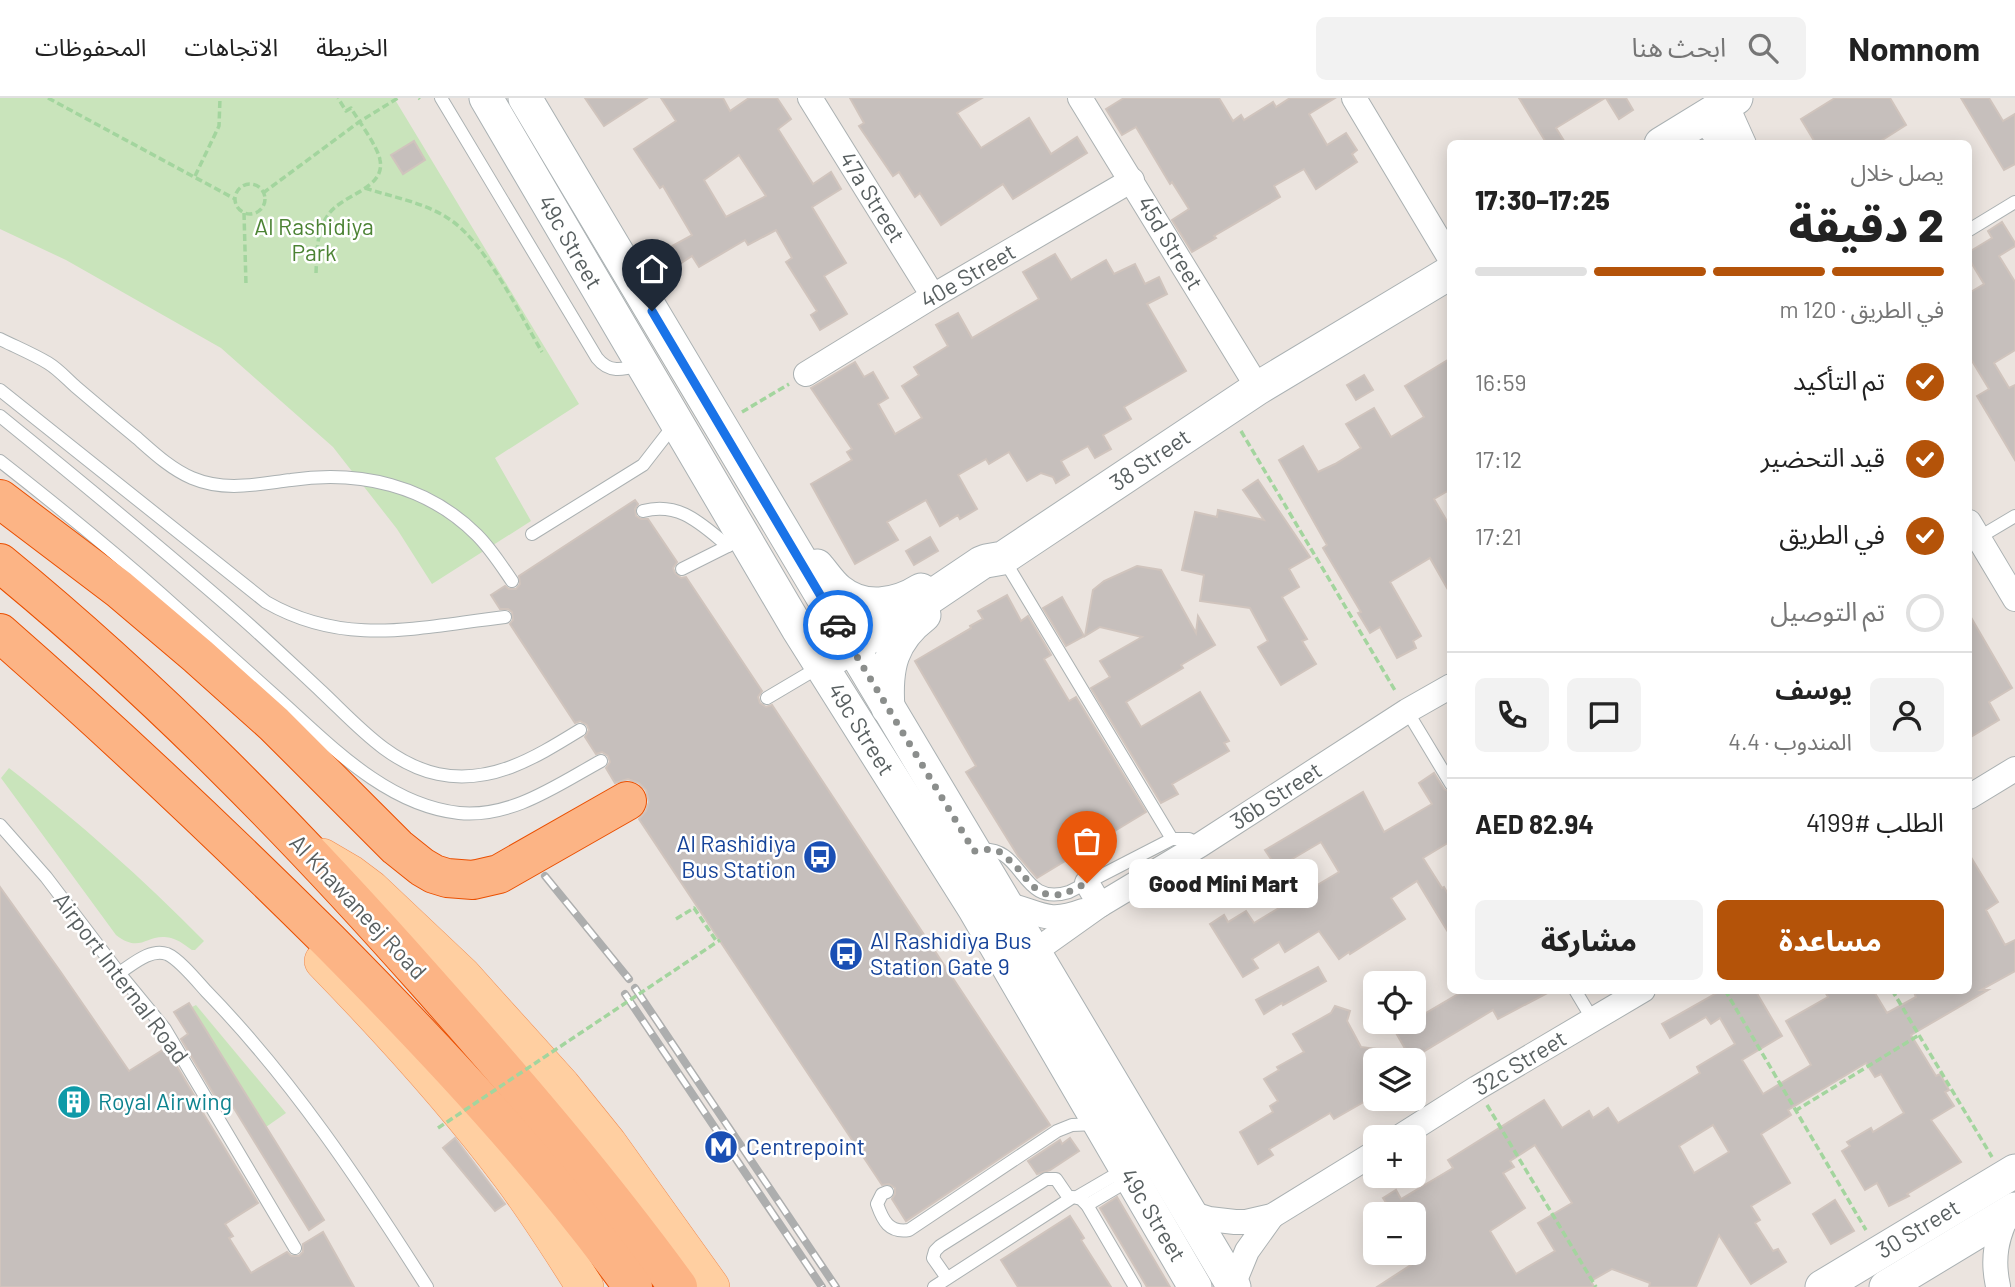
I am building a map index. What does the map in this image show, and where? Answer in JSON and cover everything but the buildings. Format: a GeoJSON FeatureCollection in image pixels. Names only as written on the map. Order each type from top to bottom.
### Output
{"type":"FeatureCollection","features":[{"type":"Feature","properties":{"kind":"highway"},"geometry":{"type":"LineString","coordinates":[[0,499],[119,589],[208,665],[275,724],[397,847],[434,874],[460,880],[487,878],[499,874],[627,801]]}},
{"type":"Feature","properties":{"kind":"highway","name":"Al Khawaneej Road"},"geometry":{"type":"LineString","coordinates":[[0,563],[156,700],[307,850],[443,999],[543,1115],[600,1184],[678,1287]]}},
{"type":"Feature","properties":{"kind":"highway","name":"Al Khawaneej Road"},"geometry":{"type":"LineString","coordinates":[[0,633],[239,852],[353,965],[501,1122],[568,1202],[633,1287]]}},
{"type":"Feature","properties":{"kind":"main road"},"geometry":{"type":"LineString","coordinates":[[307,850],[351,874],[371,889],[462,975],[562,1086],[608,1143],[711,1287]]}},
{"type":"Feature","properties":{"kind":"main road"},"geometry":{"type":"LineString","coordinates":[[239,852],[249,874],[277,913],[395,1038],[482,1139],[537,1213],[585,1287]]}},
{"type":"Feature","properties":{"kind":"street","name":"49c Street"},"geometry":{"type":"LineString","coordinates":[[486,98],[676,422],[736,542],[989,906],[1099,1124],[1195,1287]]}},
{"type":"Feature","properties":{"kind":"street","name":"49c Street"},"geometry":{"type":"LineString","coordinates":[[525,98],[974,851],[989,906]]}},
{"type":"Feature","properties":{"kind":"street","name":"47a Street"},"geometry":{"type":"LineString","coordinates":[[810,98],[933,296]]}},
{"type":"Feature","properties":{"kind":"street","name":"45d Street"},"geometry":{"type":"LineString","coordinates":[[1080,98],[1258,388]]}},
{"type":"Feature","properties":{"kind":"street"},"geometry":{"type":"LineString","coordinates":[[1354,98],[1447,253]]}},
{"type":"Feature","properties":{"kind":"street"},"geometry":{"type":"LineString","coordinates":[[1667,140],[1721,107]]}},
{"type":"Feature","properties":{"kind":"street"},"geometry":{"type":"LineString","coordinates":[[1721,107],[1723,140]]}},
{"type":"Feature","properties":{"kind":"street"},"geometry":{"type":"LineString","coordinates":[[1721,107],[1742,140]]}},
{"type":"Feature","properties":{"kind":"street","name":"40e Street"},"geometry":{"type":"LineString","coordinates":[[806,374],[1132,180]]}},
{"type":"Feature","properties":{"kind":"street"},"geometry":{"type":"LineString","coordinates":[[564,232],[573,218],[586,219],[629,292],[651,324],[680,358]]}},
{"type":"Feature","properties":{"kind":"street","name":"38 Street"},"geometry":{"type":"LineString","coordinates":[[821,666],[986,561],[1003,558],[1258,388],[1447,274]]}},
{"type":"Feature","properties":{"kind":"street"},"geometry":{"type":"LineString","coordinates":[[1974,530],[2015,599]]}},
{"type":"Feature","properties":{"kind":"street"},"geometry":{"type":"LineString","coordinates":[[792,547],[812,561],[840,593],[850,599],[874,604],[887,604],[911,597],[973,557],[986,554],[1003,558]]}},
{"type":"Feature","properties":{"kind":"street"},"geometry":{"type":"LineString","coordinates":[[888,708],[890,663],[903,634],[913,623],[983,576],[1003,558]]}},
{"type":"Feature","properties":{"kind":"street","name":"36b Street"},"geometry":{"type":"LineString","coordinates":[[1034,952],[1100,905],[1447,688]]}},
{"type":"Feature","properties":{"kind":"street"},"geometry":{"type":"LineString","coordinates":[[1972,795],[2015,769]]}},
{"type":"Feature","properties":{"kind":"street"},"geometry":{"type":"LineString","coordinates":[[1087,883],[1100,905]]}},
{"type":"Feature","properties":{"kind":"street","name":"36b Street"},"geometry":{"type":"LineString","coordinates":[[989,906],[1066,918],[1100,905]]}},
{"type":"Feature","properties":{"kind":"street"},"geometry":{"type":"LineString","coordinates":[[989,906],[1009,947],[1034,952]]}},
{"type":"Feature","properties":{"kind":"street","name":"49c Street"},"geometry":{"type":"LineString","coordinates":[[1034,952],[1190,1213],[1227,1286]]}},
{"type":"Feature","properties":{"kind":"street","name":"32c Street"},"geometry":{"type":"LineString","coordinates":[[1419,1125],[1636,994]]}},
{"type":"Feature","properties":{"kind":"street"},"geometry":{"type":"LineString","coordinates":[[1099,1124],[1111,1129],[1126,1142],[1227,1286],[1247,1251],[1272,1216]]}},
{"type":"Feature","properties":{"kind":"street"},"geometry":{"type":"LineString","coordinates":[[1190,1213],[1235,1223],[1272,1216],[1363,1160]]}},
{"type":"Feature","properties":{"kind":"street"},"geometry":{"type":"LineString","coordinates":[[1998,1286],[1965,1240],[1964,1221],[2000,1194],[2009,1174]]}},
{"type":"Feature","properties":{"kind":"street","name":"30 Street"},"geometry":{"type":"LineString","coordinates":[[1822,1287],[1872,1267],[2009,1174]]}},
{"type":"Feature","properties":{"kind":"street"},"geometry":{"type":"LineString","coordinates":[[1998,1286],[1995,1248],[1998,1235],[2012,1210]]}},
{"type":"Feature","properties":{"kind":"street","name":"30 Street"},"geometry":{"type":"LineString","coordinates":[[1886,1287],[2012,1210]]}},
{"type":"Feature","properties":{"kind":"lane"},"geometry":{"type":"LineString","coordinates":[[441,98],[597,358],[612,369],[624,370],[642,364]]}},
{"type":"Feature","properties":{"kind":"lane"},"geometry":{"type":"LineString","coordinates":[[1972,228],[2015,202]]}},
{"type":"Feature","properties":{"kind":"lane"},"geometry":{"type":"LineString","coordinates":[[0,340],[49,363],[155,453],[193,478],[210,484],[242,487],[312,477],[348,477],[401,488],[434,502],[464,523],[489,548],[512,581]]}},
{"type":"Feature","properties":{"kind":"lane"},"geometry":{"type":"LineString","coordinates":[[0,390],[265,602],[284,612],[324,626],[366,631],[390,631],[505,617]]}},
{"type":"Feature","properties":{"kind":"lane"},"geometry":{"type":"LineString","coordinates":[[0,416],[186,569],[362,730],[399,759],[435,774],[454,777],[493,774],[530,759],[580,730]]}},
{"type":"Feature","properties":{"kind":"lane"},"geometry":{"type":"LineString","coordinates":[[532,534],[643,465],[676,422]]}},
{"type":"Feature","properties":{"kind":"lane"},"geometry":{"type":"LineString","coordinates":[[0,461],[103,544],[331,746],[371,778],[404,797],[435,809],[462,813],[507,810],[535,798],[601,761]]}},
{"type":"Feature","properties":{"kind":"lane"},"geometry":{"type":"LineString","coordinates":[[643,512],[661,508],[681,512],[736,542]]}},
{"type":"Feature","properties":{"kind":"lane"},"geometry":{"type":"LineString","coordinates":[[1974,530],[2015,516]]}},
{"type":"Feature","properties":{"kind":"lane"},"geometry":{"type":"LineString","coordinates":[[681,569],[736,542]]}},
{"type":"Feature","properties":{"kind":"lane"},"geometry":{"type":"LineString","coordinates":[[1003,558],[1172,839]]}},
{"type":"Feature","properties":{"kind":"lane"},"geometry":{"type":"LineString","coordinates":[[767,698],[821,666]]}},
{"type":"Feature","properties":{"kind":"lane"},"geometry":{"type":"LineString","coordinates":[[1407,711],[1447,776]]}},
{"type":"Feature","properties":{"kind":"lane","name":"Airport Internal Road"},"geometry":{"type":"LineString","coordinates":[[0,825],[46,877],[165,1029],[295,1248]]}},
{"type":"Feature","properties":{"kind":"lane"},"geometry":{"type":"LineString","coordinates":[[974,851],[991,849],[1000,852],[1032,886],[1046,894],[1062,895],[1172,839],[1189,839],[1200,845]]}},
{"type":"Feature","properties":{"kind":"lane"},"geometry":{"type":"LineString","coordinates":[[119,973],[147,956],[159,953],[173,958],[198,983],[236,1022],[286,1082],[343,1161],[427,1287]]}},
{"type":"Feature","properties":{"kind":"lane"},"geometry":{"type":"LineString","coordinates":[[1578,994],[1593,1020]]}},
{"type":"Feature","properties":{"kind":"lane"},"geometry":{"type":"LineString","coordinates":[[887,1192],[882,1194],[877,1204],[883,1220],[896,1230],[909,1230],[1057,1131],[1072,1125],[1099,1124]]}},
{"type":"Feature","properties":{"kind":"lane"},"geometry":{"type":"LineString","coordinates":[[934,1287],[1078,1200],[1128,1174]]}},
{"type":"Feature","properties":{"kind":"lane"},"geometry":{"type":"LineString","coordinates":[[947,1278],[933,1258],[940,1246],[1046,1179],[1056,1179],[1078,1200],[1135,1287]]}},
{"type":"Feature","properties":{"kind":"path"},"geometry":{"type":"LineString","coordinates":[[48,98],[235,199]]}},
{"type":"Feature","properties":{"kind":"path"},"geometry":{"type":"LineString","coordinates":[[195,176],[219,125],[220,98]]}},
{"type":"Feature","properties":{"kind":"path"},"geometry":{"type":"LineString","coordinates":[[316,273],[320,231],[327,216],[338,203],[365,188],[379,173],[380,160],[351,108],[346,111],[338,98]]}},
{"type":"Feature","properties":{"kind":"path"},"geometry":{"type":"LineString","coordinates":[[264,193],[359,122],[398,98]]}},
{"type":"Feature","properties":{"kind":"path"},"geometry":{"type":"LineString","coordinates":[[247,185],[260,187],[264,193],[261,210],[244,213],[239,210],[235,199],[237,192],[247,185]]}},
{"type":"Feature","properties":{"kind":"path"},"geometry":{"type":"LineString","coordinates":[[365,188],[433,210],[460,226],[487,259],[542,352]]}},
{"type":"Feature","properties":{"kind":"path"},"geometry":{"type":"LineString","coordinates":[[244,213],[246,285]]}},
{"type":"Feature","properties":{"kind":"path"},"geometry":{"type":"LineString","coordinates":[[720,425],[806,374]]}},
{"type":"Feature","properties":{"kind":"path"},"geometry":{"type":"LineString","coordinates":[[1228,408],[1407,711]]}},
{"type":"Feature","properties":{"kind":"path"},"geometry":{"type":"LineString","coordinates":[[438,1128],[719,941],[694,908],[676,919]]}},
{"type":"Feature","properties":{"kind":"path"},"geometry":{"type":"LineString","coordinates":[[1727,994],[1796,1111],[1872,1267]]}},
{"type":"Feature","properties":{"kind":"path"},"geometry":{"type":"LineString","coordinates":[[1894,994],[2009,1174]]}},
{"type":"Feature","properties":{"kind":"path"},"geometry":{"type":"LineString","coordinates":[[1796,1111],[1919,1034]]}},
{"type":"Feature","properties":{"kind":"path"},"geometry":{"type":"LineString","coordinates":[[1477,1088],[1596,1287]]}},
{"type":"Feature","properties":{"kind":"green space","name":"Al Rashidiya Park"},"geometry":{"type":"Polygon","coordinates":[[[0,98],[394,98],[579,404],[495,458],[531,521],[432,584],[397,529],[333,447],[221,348],[66,260],[0,229],[0,98]]]}},
{"type":"Feature","properties":{"kind":"green space"},"geometry":{"type":"Polygon","coordinates":[[[9,768],[110,851],[204,941],[192,950],[171,938],[132,943],[116,935],[1,778],[9,768]]]}},
{"type":"Feature","properties":{"kind":"green space"},"geometry":{"type":"Polygon","coordinates":[[[196,1005],[286,1113],[266,1127],[192,1007],[196,1005]]]}},
{"type":"Feature","properties":{"kind":"railway"},"geometry":{"type":"LineString","coordinates":[[545,876],[629,979]]}},
{"type":"Feature","properties":{"kind":"railway"},"geometry":{"type":"LineString","coordinates":[[635,988],[836,1287]]}},
{"type":"Feature","properties":{"kind":"railway"},"geometry":{"type":"LineString","coordinates":[[625,994],[822,1287]]}},
{"type":"Feature","properties":{"kind":"way so far"},"geometry":{"type":"LineString","coordinates":[[838,625],[974,851],[991,849],[1000,852],[1032,886],[1046,894],[1062,895],[1087,883]]}},
{"type":"Feature","properties":{"kind":"place","name":"Al Rashidiya Bus Station"},"geometry":{"type":"Point","coordinates":[820,857]}},
{"type":"Feature","properties":{"kind":"place","name":"Good Mini Mart"},"geometry":{"type":"Point","coordinates":[1087,883]}},
{"type":"Feature","properties":{"kind":"place","name":"Al Rashidiya Bus Station Gate 9"},"geometry":{"type":"Point","coordinates":[846,954]}},
{"type":"Feature","properties":{"kind":"place","name":"Royal Airwing"},"geometry":{"type":"Point","coordinates":[74,1102]}},
{"type":"Feature","properties":{"kind":"place","name":"Centrepoint"},"geometry":{"type":"Point","coordinates":[721,1147]}},
{"type":"Feature","properties":{"kind":"route"},"geometry":{"type":"LineString","coordinates":[[652,311],[838,625]]}}]}
